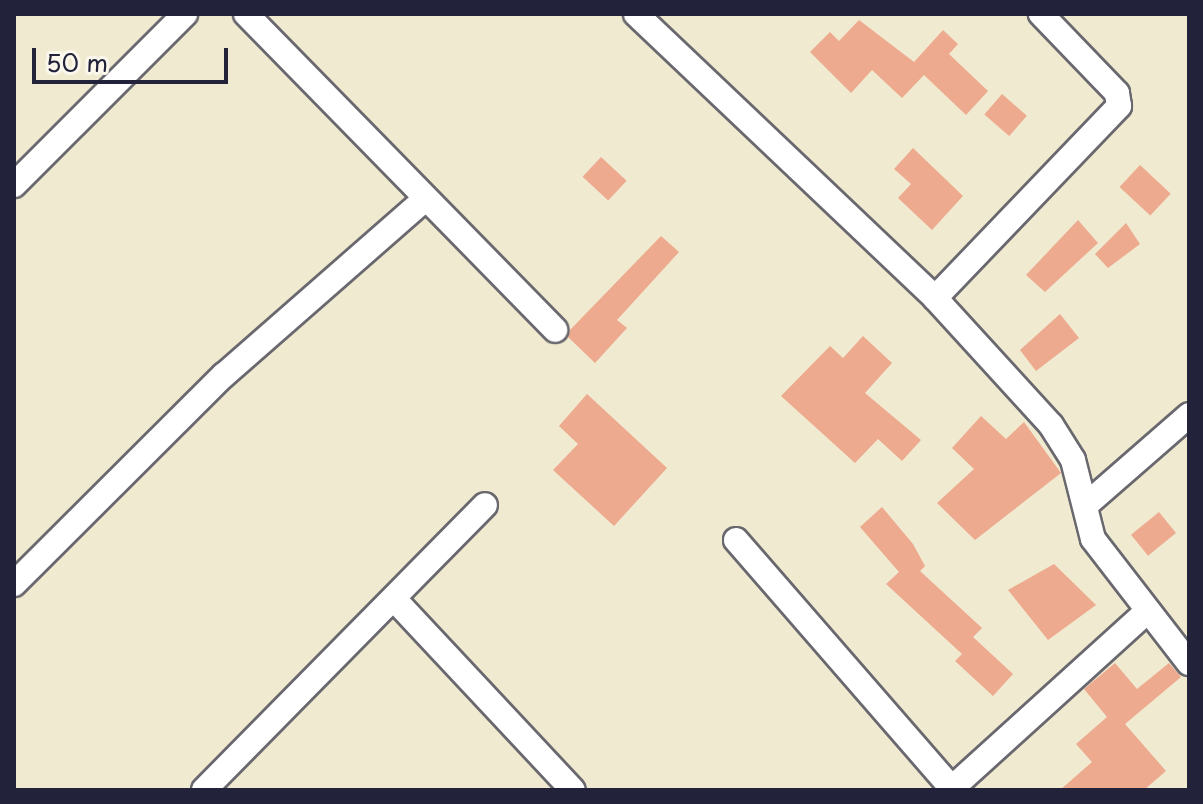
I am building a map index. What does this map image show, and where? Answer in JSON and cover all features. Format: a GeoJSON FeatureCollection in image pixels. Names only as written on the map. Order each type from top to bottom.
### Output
{"type":"FeatureCollection","features":[{"type":"Feature","properties":{"kind":"street"},"geometry":{"type":"LineString","coordinates":[[14,185],[185,14]]}},
{"type":"Feature","properties":{"kind":"street"},"geometry":{"type":"LineString","coordinates":[[246,14],[555,330]]}},
{"type":"Feature","properties":{"kind":"street"},"geometry":{"type":"LineString","coordinates":[[636,14],[935,298],[1051,425],[1073,460],[1093,539],[1145,613],[1189,663]]}},
{"type":"Feature","properties":{"kind":"street"},"geometry":{"type":"LineString","coordinates":[[935,298],[1119,106],[1117,93],[1041,14]]}},
{"type":"Feature","properties":{"kind":"street"},"geometry":{"type":"LineString","coordinates":[[14,584],[224,375],[425,199]]}},
{"type":"Feature","properties":{"kind":"street"},"geometry":{"type":"LineString","coordinates":[[1086,505],[1189,415]]}},
{"type":"Feature","properties":{"kind":"street"},"geometry":{"type":"LineString","coordinates":[[204,790],[395,600],[485,505]]}},
{"type":"Feature","properties":{"kind":"street"},"geometry":{"type":"LineString","coordinates":[[736,540],[952,789],[1145,613]]}},
{"type":"Feature","properties":{"kind":"street"},"geometry":{"type":"LineString","coordinates":[[395,600],[573,790]]}},
{"type":"Feature","properties":{"kind":"building"},"geometry":{"type":"Polygon","coordinates":[[[859,20],[914,62],[943,30],[958,44],[949,54],[988,91],[966,115],[924,75],[902,98],[872,70],[851,93],[810,52],[830,32],[839,41],[859,20]]]}},
{"type":"Feature","properties":{"kind":"building"},"geometry":{"type":"Polygon","coordinates":[[[1002,94],[1027,116],[1009,136],[984,114],[1002,94]]]}},
{"type":"Feature","properties":{"kind":"building"},"geometry":{"type":"Polygon","coordinates":[[[913,148],[963,196],[932,230],[898,198],[911,184],[894,169],[913,148]]]}},
{"type":"Feature","properties":{"kind":"building"},"geometry":{"type":"Polygon","coordinates":[[[601,157],[627,181],[608,201],[583,177],[601,157]]]}},
{"type":"Feature","properties":{"kind":"building"},"geometry":{"type":"Polygon","coordinates":[[[1140,165],[1171,194],[1150,216],[1120,187],[1140,165]]]}},
{"type":"Feature","properties":{"kind":"building"},"geometry":{"type":"Polygon","coordinates":[[[1078,220],[1098,243],[1045,292],[1026,275],[1078,220]]]}},
{"type":"Feature","properties":{"kind":"building"},"geometry":{"type":"Polygon","coordinates":[[[1126,223],[1140,244],[1108,268],[1095,254],[1126,223]]]}},
{"type":"Feature","properties":{"kind":"building"},"geometry":{"type":"Polygon","coordinates":[[[661,236],[679,252],[617,320],[627,328],[595,363],[568,337],[570,330],[661,236]]]}},
{"type":"Feature","properties":{"kind":"building"},"geometry":{"type":"Polygon","coordinates":[[[1060,314],[1079,338],[1036,371],[1020,350],[1060,314]]]}},
{"type":"Feature","properties":{"kind":"building"},"geometry":{"type":"Polygon","coordinates":[[[863,336],[892,363],[865,393],[921,440],[902,461],[878,439],[855,463],[781,396],[830,346],[843,358],[863,336]]]}},
{"type":"Feature","properties":{"kind":"building"},"geometry":{"type":"Polygon","coordinates":[[[587,394],[667,468],[614,526],[553,470],[578,444],[559,426],[587,394]]]}},
{"type":"Feature","properties":{"kind":"building"},"geometry":{"type":"Polygon","coordinates":[[[981,416],[1006,439],[1024,422],[1061,473],[975,540],[937,503],[974,469],[952,448],[981,416]]]}},
{"type":"Feature","properties":{"kind":"building"},"geometry":{"type":"Polygon","coordinates":[[[882,507],[913,544],[925,566],[920,571],[982,628],[973,637],[1013,674],[993,696],[955,661],[962,654],[886,584],[899,572],[860,527],[882,507]]]}},
{"type":"Feature","properties":{"kind":"building"},"geometry":{"type":"Polygon","coordinates":[[[1159,512],[1176,533],[1148,556],[1131,535],[1159,512]]]}},
{"type":"Feature","properties":{"kind":"building"},"geometry":{"type":"Polygon","coordinates":[[[1054,564],[1096,605],[1048,640],[1008,590],[1054,564]]]}},
{"type":"Feature","properties":{"kind":"building"},"geometry":{"type":"Polygon","coordinates":[[[1115,663],[1137,689],[1169,663],[1181,677],[1125,724],[1166,771],[1144,790],[1060,790],[1092,762],[1076,744],[1107,717],[1084,689],[1115,663]]]}}]}
